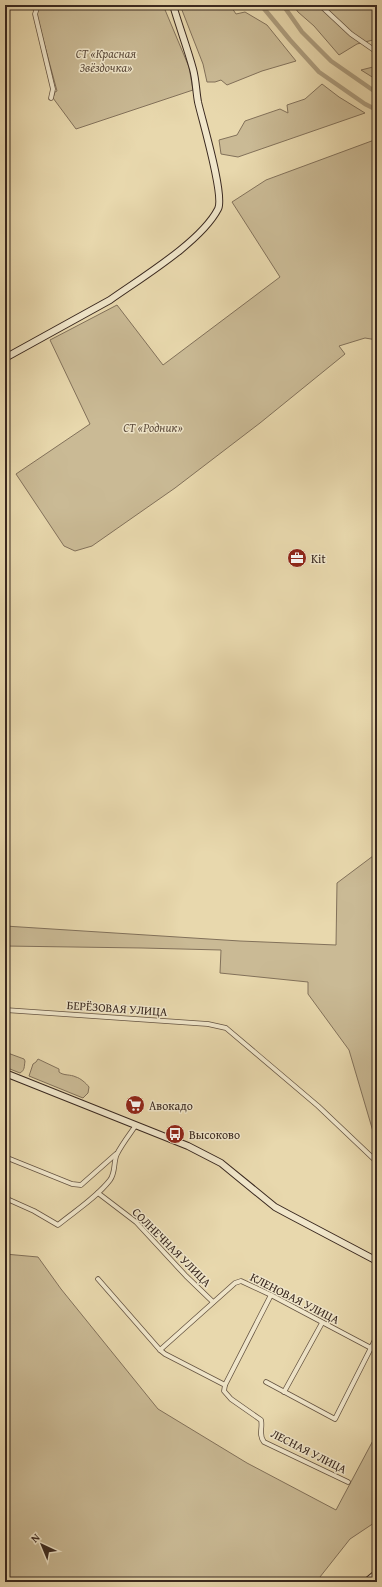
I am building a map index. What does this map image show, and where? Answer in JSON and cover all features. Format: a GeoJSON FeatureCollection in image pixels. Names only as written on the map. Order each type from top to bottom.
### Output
{"type":"FeatureCollection","features":[{"type":"Feature","properties":{"kind":"main road"},"geometry":{"type":"LineString","coordinates":[[5,358],[110,300],[183,248],[209,224],[219,207],[219,191],[198,99],[193,68],[173,5]]}},
{"type":"Feature","properties":{"kind":"main road"},"geometry":{"type":"LineString","coordinates":[[5,1073],[137,1124],[203,1153],[234,1173],[271,1203],[288,1214],[377,1261]]}},
{"type":"Feature","properties":{"kind":"main road"},"geometry":{"type":"LineString","coordinates":[[366,1582],[377,1573]]}},
{"type":"Feature","properties":{"kind":"street"},"geometry":{"type":"LineString","coordinates":[[38,5],[35,14],[53,88],[51,98]]}},
{"type":"Feature","properties":{"kind":"street"},"geometry":{"type":"LineString","coordinates":[[320,5],[351,34],[377,52]]}},
{"type":"Feature","properties":{"kind":"street","name":"БЕРЁЗОВАЯ УЛИЦА"},"geometry":{"type":"LineString","coordinates":[[5,1010],[208,1024],[226,1028],[318,1106],[377,1162]]}},
{"type":"Feature","properties":{"kind":"street"},"geometry":{"type":"LineString","coordinates":[[5,1198],[34,1211],[58,1225],[98,1193],[111,1179],[114,1173],[114,1162],[118,1153],[137,1124]]}},
{"type":"Feature","properties":{"kind":"street"},"geometry":{"type":"LineString","coordinates":[[5,1157],[72,1184],[81,1185],[118,1153]]}},
{"type":"Feature","properties":{"kind":"street","name":"СОЛНЕЧНАЯ УЛИЦА"},"geometry":{"type":"LineString","coordinates":[[98,1193],[136,1222],[186,1276],[213,1302]]}},
{"type":"Feature","properties":{"kind":"street"},"geometry":{"type":"LineString","coordinates":[[98,1279],[160,1350],[225,1385],[271,1295]]}},
{"type":"Feature","properties":{"kind":"street","name":"КЛЕНОВАЯ УЛИЦА"},"geometry":{"type":"LineString","coordinates":[[160,1350],[235,1283],[241,1281],[271,1295],[371,1348]]}},
{"type":"Feature","properties":{"kind":"street"},"geometry":{"type":"LineString","coordinates":[[284,1392],[322,1323]]}},
{"type":"Feature","properties":{"kind":"street"},"geometry":{"type":"LineString","coordinates":[[266,1382],[335,1419],[377,1336]]}},
{"type":"Feature","properties":{"kind":"street","name":"ЛЕСНАЯ УЛИЦА"},"geometry":{"type":"LineString","coordinates":[[225,1385],[224,1391],[231,1399],[261,1420],[263,1425],[260,1433],[264,1442],[348,1482]]}},
{"type":"Feature","properties":{"kind":"green space","name":"СТ «Красная Звёздочка»"},"geometry":{"type":"Polygon","coordinates":[[[41,5],[163,5],[189,67],[193,90],[76,129],[53,98],[55,92],[57,91],[37,17],[37,12],[41,5]]]}},
{"type":"Feature","properties":{"kind":"green space"},"geometry":{"type":"Polygon","coordinates":[[[180,5],[230,5],[236,14],[245,12],[267,25],[296,61],[262,71],[227,85],[221,80],[207,82],[203,64],[180,5]]]}},
{"type":"Feature","properties":{"kind":"green space"},"geometry":{"type":"Polygon","coordinates":[[[293,5],[377,5],[377,39],[357,44],[339,55],[314,26],[298,12],[293,5]]]}},
{"type":"Feature","properties":{"kind":"green space"},"geometry":{"type":"Polygon","coordinates":[[[377,66],[377,80],[361,70],[377,66]]]}},
{"type":"Feature","properties":{"kind":"green space"},"geometry":{"type":"Polygon","coordinates":[[[322,84],[339,97],[365,113],[238,157],[221,154],[219,140],[237,135],[245,121],[280,109],[288,113],[287,105],[305,99],[322,84]]]}},
{"type":"Feature","properties":{"kind":"green space","name":"СТ «Родник»"},"geometry":{"type":"Polygon","coordinates":[[[377,139],[377,340],[365,338],[339,346],[345,354],[260,423],[175,488],[92,546],[75,551],[64,546],[16,474],[90,424],[50,340],[117,305],[163,365],[280,277],[232,202],[266,180],[377,139]]]}},
{"type":"Feature","properties":{"kind":"green space"},"geometry":{"type":"Polygon","coordinates":[[[377,853],[377,1145],[349,1050],[308,994],[308,982],[220,973],[221,950],[5,946],[5,926],[240,941],[336,945],[337,883],[377,853]]]}},
{"type":"Feature","properties":{"kind":"green space"},"geometry":{"type":"Polygon","coordinates":[[[5,1052],[24,1059],[24,1069],[22,1072],[20,1073],[5,1067],[5,1052]]]}},
{"type":"Feature","properties":{"kind":"green space"},"geometry":{"type":"Polygon","coordinates":[[[38,1059],[59,1069],[59,1072],[65,1075],[74,1076],[85,1082],[89,1087],[88,1093],[83,1098],[29,1076],[33,1064],[38,1059]]]}},
{"type":"Feature","properties":{"kind":"green space"},"geometry":{"type":"Polygon","coordinates":[[[5,1254],[38,1257],[61,1289],[158,1409],[247,1463],[336,1510],[377,1433],[377,1521],[350,1539],[316,1582],[5,1582],[5,1254]]]}},
{"type":"Feature","properties":{"kind":"waterway"},"geometry":{"type":"LineString","coordinates":[[261,5],[319,72],[365,104],[377,110]]}},
{"type":"Feature","properties":{"kind":"waterway"},"geometry":{"type":"LineString","coordinates":[[283,5],[302,32],[331,61],[377,93]]}},
{"type":"Feature","properties":{"kind":"place","name":"Kit"},"geometry":{"type":"Point","coordinates":[297,558]}},
{"type":"Feature","properties":{"kind":"place","name":"Авокадо"},"geometry":{"type":"Point","coordinates":[135,1105]}},
{"type":"Feature","properties":{"kind":"place","name":"Высоково"},"geometry":{"type":"Point","coordinates":[175,1134]}}]}
